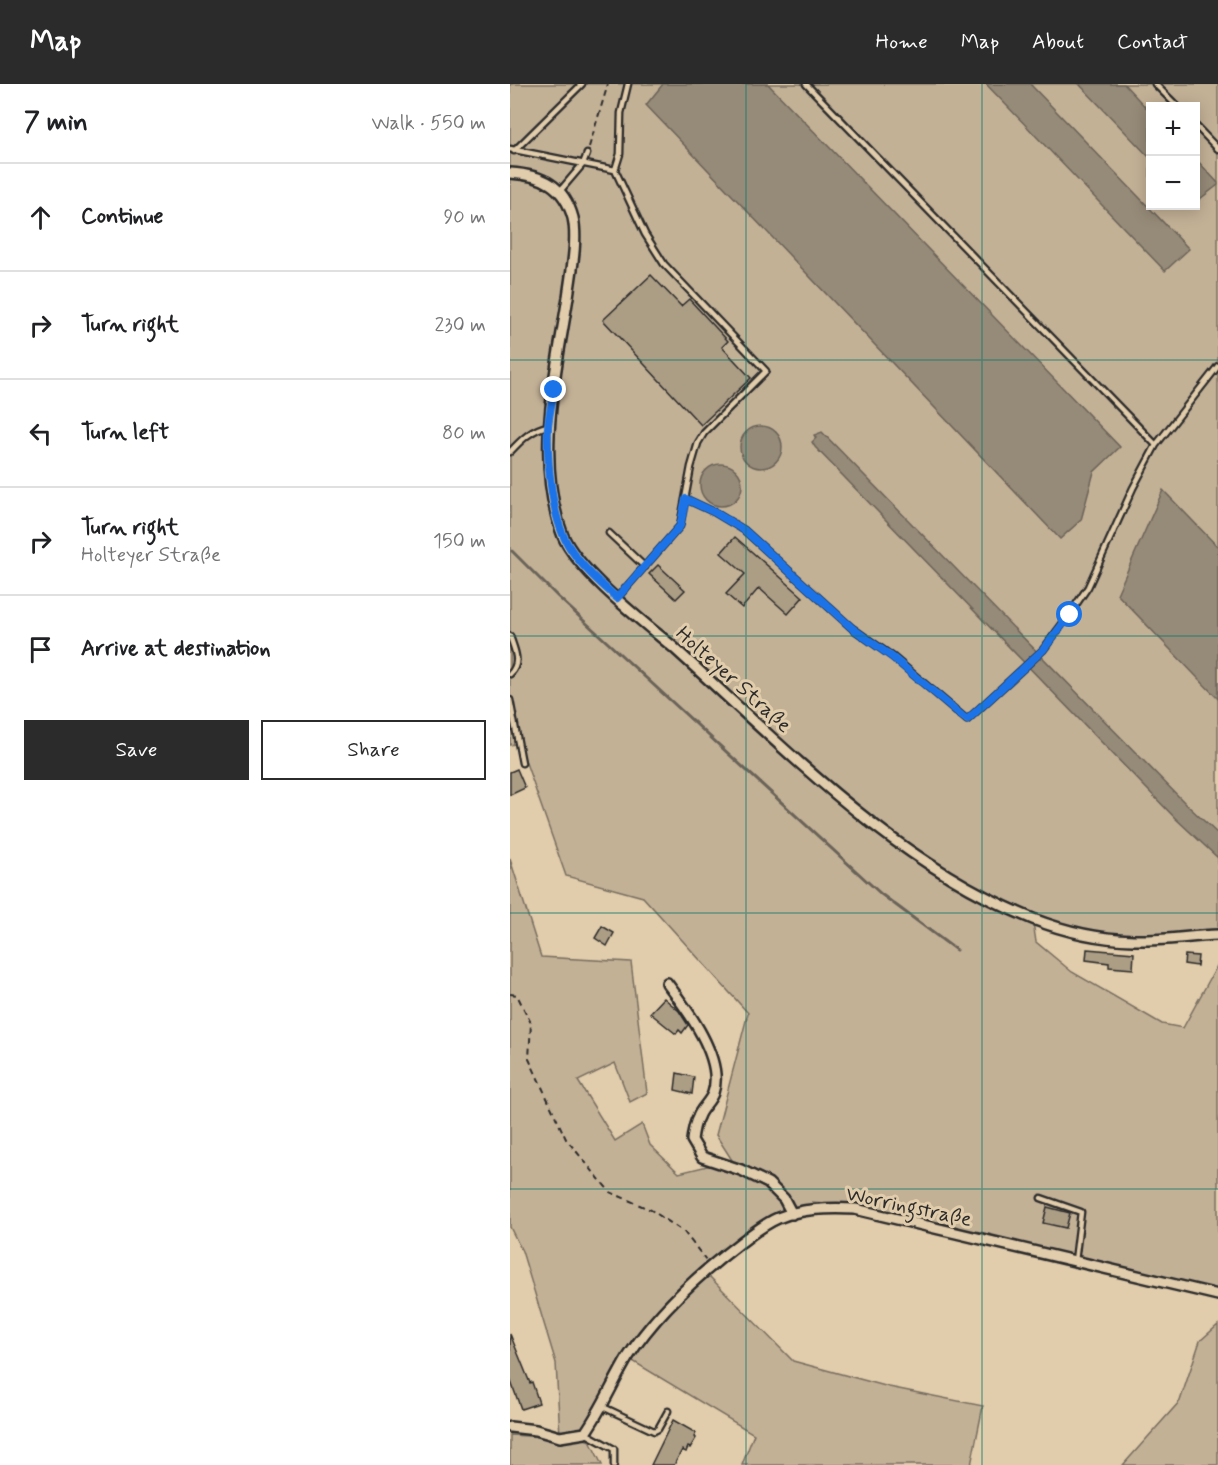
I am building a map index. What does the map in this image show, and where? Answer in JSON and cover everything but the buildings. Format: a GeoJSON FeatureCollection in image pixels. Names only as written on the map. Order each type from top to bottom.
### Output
{"type":"FeatureCollection","features":[{"type":"Feature","properties":{"kind":"street"},"geometry":{"type":"LineString","coordinates":[[510,173],[531,175],[545,180],[560,191]]}},
{"type":"Feature","properties":{"kind":"street","name":"Holteyer Straße"},"geometry":{"type":"LineString","coordinates":[[560,191],[567,203],[574,230],[569,286],[548,426],[557,516],[564,537],[581,563],[826,785],[889,837],[939,870],[1034,919],[1077,932],[1133,940],[1218,936]]}},
{"type":"Feature","properties":{"kind":"street"},"geometry":{"type":"LineString","coordinates":[[668,982],[701,1033],[711,1056],[715,1078],[713,1093],[697,1117],[692,1140],[702,1157],[741,1170],[768,1183],[784,1199],[792,1214]]}},
{"type":"Feature","properties":{"kind":"street","name":"Worringstraße"},"geometry":{"type":"LineString","coordinates":[[585,1433],[603,1407],[627,1360],[651,1325],[670,1304],[711,1267],[763,1226],[792,1214],[826,1208],[855,1209],[1218,1295]]}},
{"type":"Feature","properties":{"kind":"street"},"geometry":{"type":"LineString","coordinates":[[510,1427],[536,1430],[560,1437],[585,1433]]}},
{"type":"Feature","properties":{"kind":"lane"},"geometry":{"type":"LineString","coordinates":[[512,150],[582,84]]}},
{"type":"Feature","properties":{"kind":"lane"},"geometry":{"type":"LineString","coordinates":[[617,598],[680,526],[691,467],[698,443],[704,433],[766,371],[664,264],[645,234],[615,170],[620,154],[621,113],[628,84]]}},
{"type":"Feature","properties":{"kind":"lane"},"geometry":{"type":"LineString","coordinates":[[806,84],[1156,445]]}},
{"type":"Feature","properties":{"kind":"lane"},"geometry":{"type":"LineString","coordinates":[[1155,84],[1173,102]]}},
{"type":"Feature","properties":{"kind":"lane"},"geometry":{"type":"LineString","coordinates":[[1200,130],[1218,149]]}},
{"type":"Feature","properties":{"kind":"lane"},"geometry":{"type":"LineString","coordinates":[[512,150],[615,170]]}},
{"type":"Feature","properties":{"kind":"lane"},"geometry":{"type":"LineString","coordinates":[[560,191],[583,164],[587,154]]}},
{"type":"Feature","properties":{"kind":"lane"},"geometry":{"type":"LineString","coordinates":[[686,499],[744,530],[852,628],[892,657],[967,720],[1043,650],[1088,587],[1133,488],[1156,445],[1217,368]]}},
{"type":"Feature","properties":{"kind":"lane"},"geometry":{"type":"LineString","coordinates":[[510,452],[527,435],[538,428],[548,426]]}},
{"type":"Feature","properties":{"kind":"lane"},"geometry":{"type":"LineString","coordinates":[[609,533],[645,567]]}},
{"type":"Feature","properties":{"kind":"lane"},"geometry":{"type":"LineString","coordinates":[[510,636],[517,659],[515,669],[510,674]]}},
{"type":"Feature","properties":{"kind":"lane"},"geometry":{"type":"LineString","coordinates":[[510,700],[522,763]]}},
{"type":"Feature","properties":{"kind":"lane"},"geometry":{"type":"LineString","coordinates":[[1041,1198],[1081,1212],[1075,1261]]}},
{"type":"Feature","properties":{"kind":"lane"},"geometry":{"type":"LineString","coordinates":[[603,1407],[654,1431],[658,1429],[668,1411]]}},
{"type":"Feature","properties":{"kind":"lane"},"geometry":{"type":"LineString","coordinates":[[585,1433],[614,1449],[614,1465]]}},
{"type":"Feature","properties":{"kind":"path"},"geometry":{"type":"LineString","coordinates":[[587,154],[608,84]]}},
{"type":"Feature","properties":{"kind":"path"},"geometry":{"type":"LineString","coordinates":[[510,994],[517,995],[531,1023],[528,1059],[566,1139],[610,1191],[651,1210],[684,1232],[711,1267]]}},
{"type":"Feature","properties":{"kind":"shaded area"},"geometry":{"type":"Polygon","coordinates":[[[510,84],[1218,84],[1218,934],[1149,936],[1081,930],[1036,918],[995,898],[891,833],[817,774],[616,594],[586,563],[567,535],[559,513],[552,444],[577,219],[561,188],[545,176],[510,169],[510,84]]]}},
{"type":"Feature","properties":{"kind":"shaded area"},"geometry":{"type":"Polygon","coordinates":[[[663,84],[768,84],[1120,447],[1094,472],[1081,520],[1060,539],[646,105],[663,84]]]}},
{"type":"Feature","properties":{"kind":"shaded area"},"geometry":{"type":"Polygon","coordinates":[[[986,84],[1030,84],[1146,204],[1146,210],[1151,210],[1189,249],[1165,271],[986,84]]]}},
{"type":"Feature","properties":{"kind":"shaded area"},"geometry":{"type":"Polygon","coordinates":[[[1079,84],[1124,84],[1146,108],[1146,154],[1079,84]]]}},
{"type":"Feature","properties":{"kind":"shaded area"},"geometry":{"type":"Polygon","coordinates":[[[1200,163],[1218,183],[1200,199],[1200,163]]]}},
{"type":"Feature","properties":{"kind":"shaded area"},"geometry":{"type":"Polygon","coordinates":[[[510,179],[534,180],[544,184],[558,196],[566,212],[572,241],[547,424],[537,426],[510,451],[510,179]]]}},
{"type":"Feature","properties":{"kind":"shaded area"},"geometry":{"type":"Polygon","coordinates":[[[761,426],[776,432],[782,447],[776,462],[761,468],[746,462],[740,447],[746,432],[761,426]]]}},
{"type":"Feature","properties":{"kind":"shaded area"},"geometry":{"type":"Polygon","coordinates":[[[547,428],[548,474],[567,549],[887,839],[1033,922],[1036,942],[1072,972],[1162,1024],[1183,1028],[1218,964],[1218,1292],[850,1205],[812,1202],[825,1206],[781,1214],[714,1262],[650,1324],[591,1423],[575,1434],[560,1436],[556,1363],[522,1251],[510,1227],[510,859],[541,957],[631,962],[647,1093],[630,1102],[615,1063],[578,1081],[615,1141],[642,1124],[650,1145],[679,1173],[732,1160],[716,1135],[748,1013],[643,897],[566,876],[519,743],[510,745],[510,453],[539,429],[547,428]]]}},
{"type":"Feature","properties":{"kind":"shaded area"},"geometry":{"type":"Polygon","coordinates":[[[822,432],[1218,834],[1218,858],[1175,818],[815,447],[812,442],[816,438],[814,435],[822,432]]]}},
{"type":"Feature","properties":{"kind":"shaded area"},"geometry":{"type":"Polygon","coordinates":[[[721,464],[736,470],[742,485],[736,500],[721,506],[706,500],[700,485],[706,470],[721,464]]]}},
{"type":"Feature","properties":{"kind":"shaded area"},"geometry":{"type":"Polygon","coordinates":[[[1163,490],[1218,547],[1218,699],[1117,594],[1163,490]]]}},
{"type":"Feature","properties":{"kind":"shaded area"},"geometry":{"type":"Polygon","coordinates":[[[708,1275],[793,1361],[889,1387],[983,1406],[971,1465],[742,1465],[754,1434],[631,1360],[670,1305],[708,1275]]]}},
{"type":"Feature","properties":{"kind":"shaded area"},"geometry":{"type":"Polygon","coordinates":[[[1218,1325],[1218,1465],[1123,1465],[1180,1401],[1200,1341],[1218,1325]]]}},
{"type":"Feature","properties":{"kind":"shaded area"},"geometry":{"type":"Polygon","coordinates":[[[510,1435],[560,1438],[576,1436],[590,1441],[602,1465],[510,1465],[510,1435]]]}},
{"type":"Feature","properties":{"kind":"waterway"},"geometry":{"type":"LineString","coordinates":[[512,551],[558,597],[881,894],[956,950]]}},
{"type":"Feature","properties":{"kind":"route"},"geometry":{"type":"LineString","coordinates":[[554,390],[548,426],[551,475],[557,516],[570,548],[581,563],[617,598],[680,526],[686,499],[744,530],[852,628],[892,657],[967,720],[1043,650],[1070,615]]}}]}
